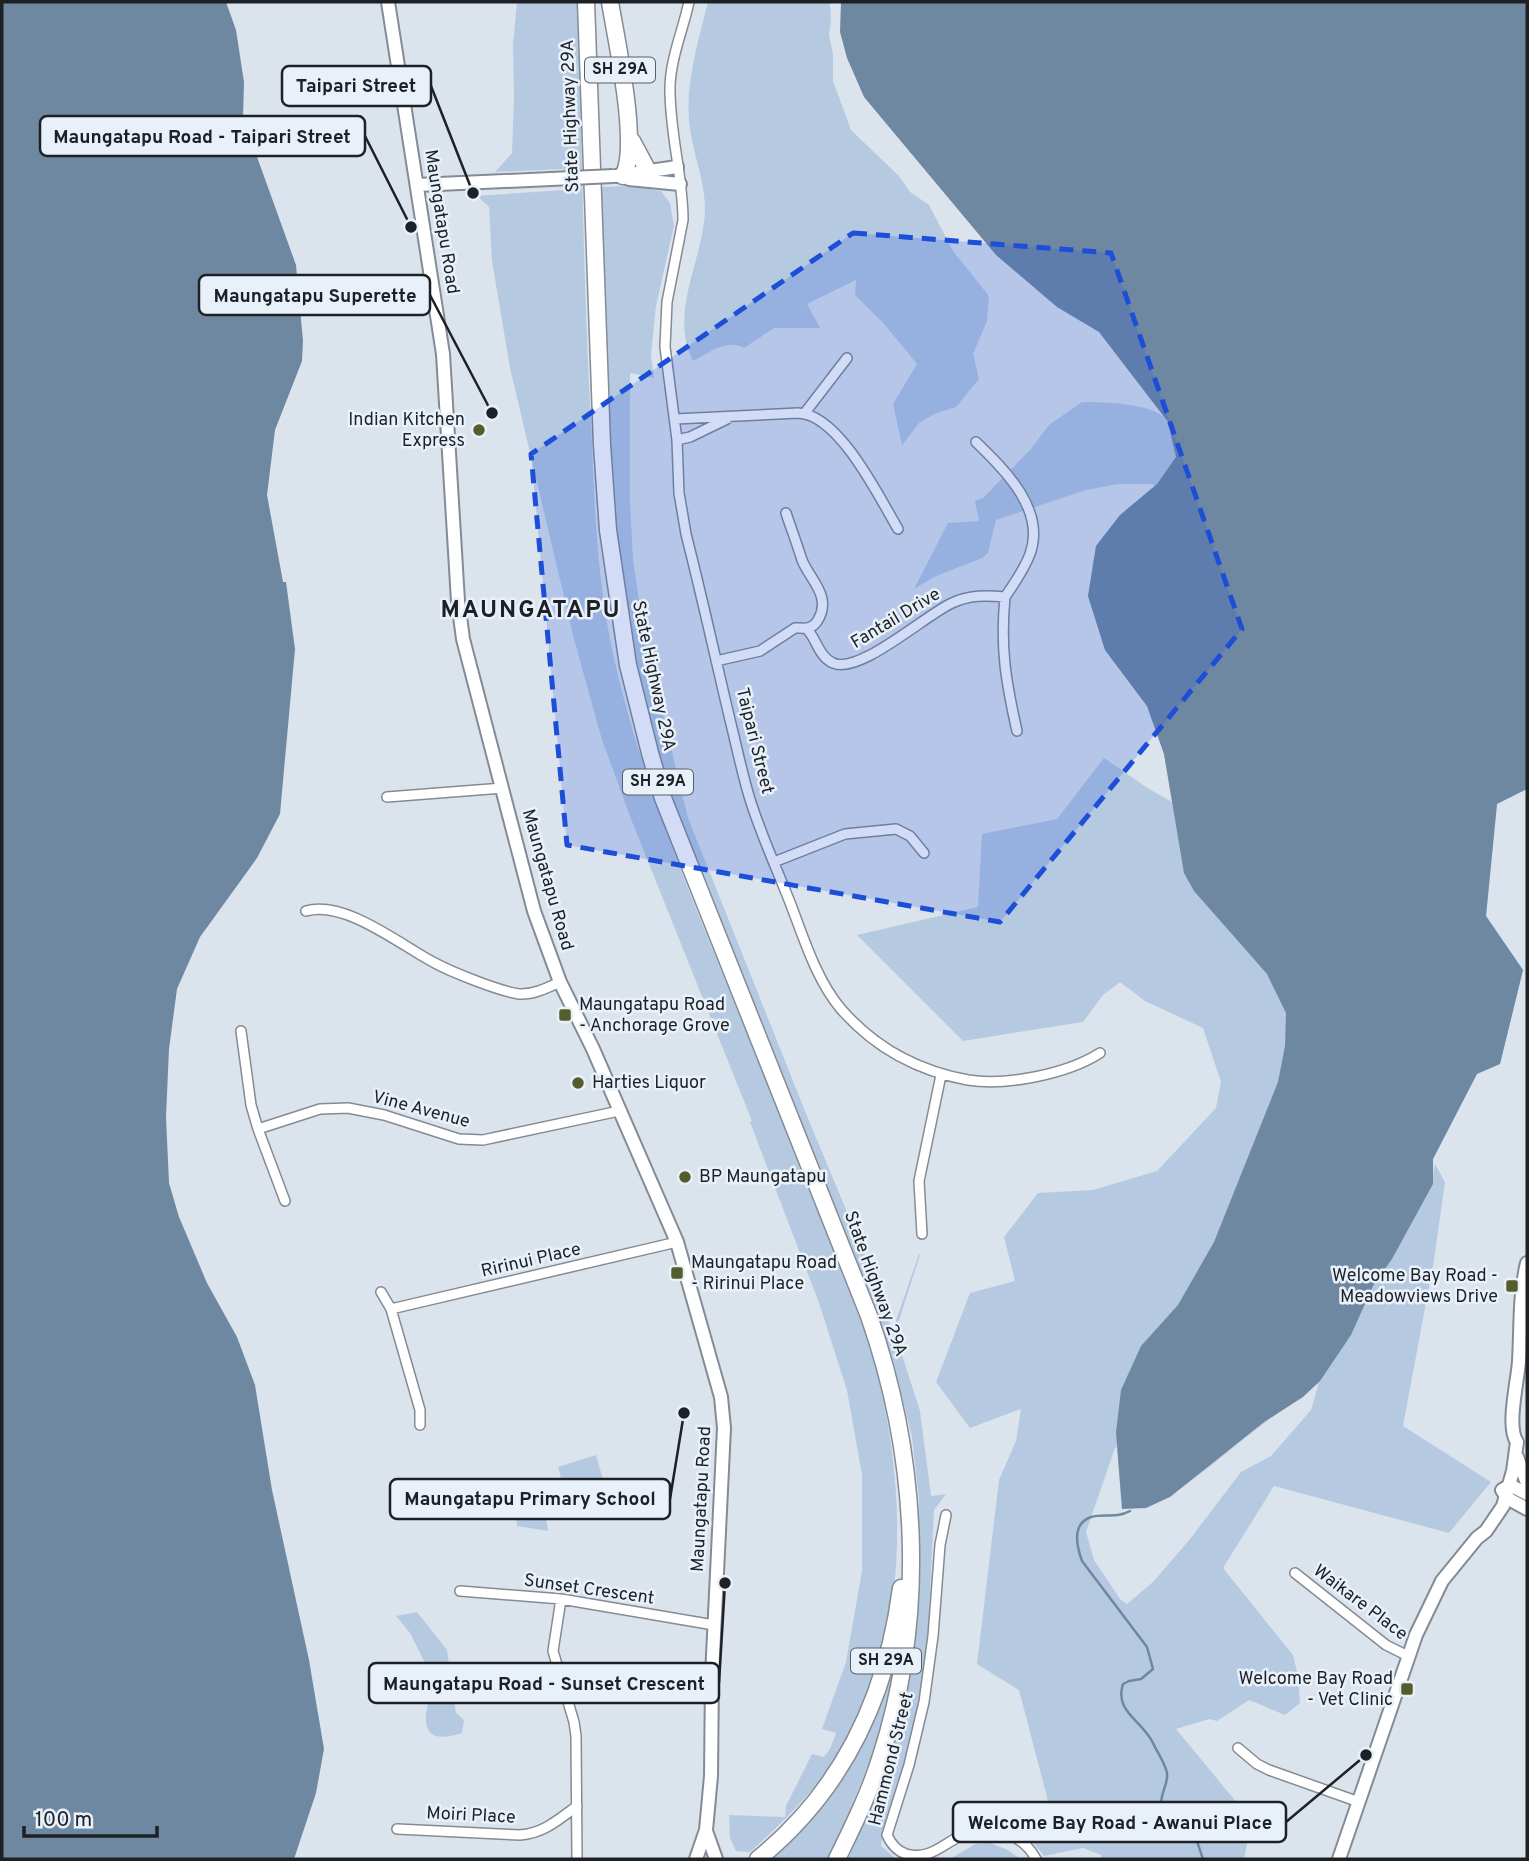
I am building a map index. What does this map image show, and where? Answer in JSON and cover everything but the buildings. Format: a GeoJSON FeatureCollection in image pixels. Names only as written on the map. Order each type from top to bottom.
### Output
{"type":"FeatureCollection","features":[{"type":"Feature","properties":{"kind":"highway","name":"State Highway 29A"},"geometry":{"type":"LineString","coordinates":[[586,2],[605,487],[613,576],[628,665],[663,798],[878,1343],[895,1405],[902,1444],[911,1577],[898,1694],[869,1791],[837,1859]]}},
{"type":"Feature","properties":{"kind":"highway","name":"SH 29A"},"geometry":{"type":"LineString","coordinates":[[610,2],[631,138],[629,160],[618,176]]}},
{"type":"Feature","properties":{"kind":"highway","name":"SH 29A"},"geometry":{"type":"LineString","coordinates":[[631,138],[648,171]]}},
{"type":"Feature","properties":{"kind":"highway","name":"State Highway 29A"},"geometry":{"type":"LineString","coordinates":[[758,1859],[827,1786],[860,1733],[881,1680],[894,1628],[909,1523]]}},
{"type":"Feature","properties":{"kind":"street","name":"Maungatapu Road"},"geometry":{"type":"LineString","coordinates":[[388,2],[443,354],[460,621],[468,660],[534,911],[560,982],[677,1242],[723,1410],[711,1776],[706,1830],[696,1859]]}},
{"type":"Feature","properties":{"kind":"street","name":"Taipari Street"},"geometry":{"type":"LineString","coordinates":[[689,2],[670,84],[671,121],[683,203],[681,235],[665,320],[667,375],[677,440],[679,493],[686,534],[749,797],[774,862],[815,965],[840,1008],[893,1054],[941,1075],[999,1082],[1084,1063],[1100,1053]]}},
{"type":"Feature","properties":{"kind":"street"},"geometry":{"type":"LineString","coordinates":[[417,185],[618,176],[677,167]]}},
{"type":"Feature","properties":{"kind":"street"},"geometry":{"type":"LineString","coordinates":[[618,176],[680,184]]}},
{"type":"Feature","properties":{"kind":"street"},"geometry":{"type":"LineString","coordinates":[[804,414],[847,358]]}},
{"type":"Feature","properties":{"kind":"street"},"geometry":{"type":"LineString","coordinates":[[674,419],[804,414],[819,419],[839,438],[869,477],[898,529]]}},
{"type":"Feature","properties":{"kind":"street"},"geometry":{"type":"LineString","coordinates":[[677,440],[690,437],[732,417]]}},
{"type":"Feature","properties":{"kind":"street"},"geometry":{"type":"LineString","coordinates":[[976,442],[1010,476],[1032,517],[1034,536],[1029,557],[1005,597],[1001,635],[1017,731]]}},
{"type":"Feature","properties":{"kind":"street"},"geometry":{"type":"LineString","coordinates":[[716,661],[760,651],[795,628],[807,629],[816,623],[823,608],[822,597],[802,560],[786,513]]}},
{"type":"Feature","properties":{"kind":"street","name":"Fantail Drive"},"geometry":{"type":"LineString","coordinates":[[807,629],[823,656],[844,666],[870,655],[934,612],[954,602],[988,595],[1005,597]]}},
{"type":"Feature","properties":{"kind":"street"},"geometry":{"type":"LineString","coordinates":[[387,797],[503,788]]}},
{"type":"Feature","properties":{"kind":"street"},"geometry":{"type":"LineString","coordinates":[[774,862],[845,834],[896,829],[911,836],[924,852]]}},
{"type":"Feature","properties":{"kind":"street"},"geometry":{"type":"LineString","coordinates":[[306,911],[315,908],[338,912],[448,970],[508,991],[519,994],[534,993],[560,982]]}},
{"type":"Feature","properties":{"kind":"street"},"geometry":{"type":"LineString","coordinates":[[241,1031],[247,1083],[257,1129],[285,1201]]}},
{"type":"Feature","properties":{"kind":"street"},"geometry":{"type":"LineString","coordinates":[[922,1234],[919,1181],[941,1075]]}},
{"type":"Feature","properties":{"kind":"street","name":"Vine Avenue"},"geometry":{"type":"LineString","coordinates":[[257,1129],[320,1109],[348,1108],[384,1115],[459,1139],[484,1140],[619,1111]]}},
{"type":"Feature","properties":{"kind":"street","name":"Ririnui Place"},"geometry":{"type":"LineString","coordinates":[[391,1309],[677,1242]]}},
{"type":"Feature","properties":{"kind":"street"},"geometry":{"type":"LineString","coordinates":[[1506,1491],[1509,1440],[1513,1437],[1515,1393],[1523,1356],[1520,1302],[1527,1263]]}},
{"type":"Feature","properties":{"kind":"street"},"geometry":{"type":"LineString","coordinates":[[381,1292],[391,1309],[420,1409],[420,1425]]}},
{"type":"Feature","properties":{"kind":"street"},"geometry":{"type":"LineString","coordinates":[[1339,1859],[1408,1656],[1442,1581],[1494,1521],[1516,1454],[1517,1441],[1513,1437]]}},
{"type":"Feature","properties":{"kind":"street"},"geometry":{"type":"LineString","coordinates":[[1516,1454],[1527,1483]]}},
{"type":"Feature","properties":{"kind":"street"},"geometry":{"type":"LineString","coordinates":[[1506,1491],[1527,1494]]}},
{"type":"Feature","properties":{"kind":"street"},"geometry":{"type":"LineString","coordinates":[[1506,1491],[1527,1508]]}},
{"type":"Feature","properties":{"kind":"street","name":"Hammond Street"},"geometry":{"type":"LineString","coordinates":[[946,1515],[940,1545],[933,1636],[924,1702],[909,1765],[887,1835],[899,1851],[922,1858],[937,1853],[967,1833],[996,1830],[1022,1842],[1036,1859]]}},
{"type":"Feature","properties":{"kind":"street","name":"Waikare Place"},"geometry":{"type":"LineString","coordinates":[[1295,1573],[1379,1639],[1408,1656]]}},
{"type":"Feature","properties":{"kind":"street","name":"Sunset Crescent"},"geometry":{"type":"LineString","coordinates":[[460,1591],[561,1599],[714,1625]]}},
{"type":"Feature","properties":{"kind":"street"},"geometry":{"type":"LineString","coordinates":[[561,1599],[552,1651],[574,1722],[577,1859]]}},
{"type":"Feature","properties":{"kind":"street"},"geometry":{"type":"LineString","coordinates":[[1238,1748],[1269,1770],[1359,1802]]}},
{"type":"Feature","properties":{"kind":"street","name":"Moiri Place"},"geometry":{"type":"LineString","coordinates":[[397,1829],[534,1834],[548,1828],[577,1806]]}},
{"type":"Feature","properties":{"kind":"street","name":"Maungatapu Road"},"geometry":{"type":"LineString","coordinates":[[706,1830],[716,1859]]}},
{"type":"Feature","properties":{"kind":"highlighted area"},"geometry":{"type":"Polygon","coordinates":[[[853,233],[1111,253],[1242,629],[1000,922],[567,845],[531,454],[853,233]]]}},
{"type":"Feature","properties":{"kind":"shaded area"},"geometry":{"type":"Polygon","coordinates":[[[2,2],[226,2],[236,30],[244,82],[243,118],[296,265],[303,341],[302,361],[275,430],[267,495],[283,582],[286,582],[295,649],[280,814],[257,858],[200,937],[177,989],[169,1049],[166,1117],[169,1183],[179,1217],[207,1283],[237,1337],[255,1385],[272,1490],[309,1660],[324,1749],[316,1793],[294,1859],[2,1859],[2,2]]]}},
{"type":"Feature","properties":{"kind":"shaded area"},"geometry":{"type":"Polygon","coordinates":[[[517,2],[578,2],[586,316],[595,503],[605,612],[621,686],[648,779],[681,870],[867,1338],[887,1420],[894,1469],[896,1568],[890,1617],[879,1665],[862,1711],[839,1754],[809,1794],[750,1852],[736,1851],[730,1838],[729,1815],[785,1817],[786,1806],[812,1754],[824,1757],[836,1733],[822,1729],[846,1662],[862,1571],[862,1475],[847,1390],[819,1303],[750,1122],[752,1121],[602,740],[574,639],[510,368],[492,261],[489,207],[477,196],[564,190],[564,169],[495,172],[512,153],[513,45],[517,2]]]}},
{"type":"Feature","properties":{"kind":"shaded area"},"geometry":{"type":"Polygon","coordinates":[[[708,2],[830,2],[829,35],[833,54],[833,81],[851,130],[899,176],[910,192],[929,205],[953,251],[989,296],[987,321],[973,354],[979,379],[956,407],[936,413],[919,423],[902,445],[893,404],[917,364],[885,325],[855,295],[856,280],[807,304],[820,328],[774,328],[744,348],[738,345],[725,346],[693,361],[686,342],[684,324],[705,209],[703,186],[690,130],[689,90],[708,2]]]}},
{"type":"Feature","properties":{"kind":"shaded area"},"geometry":{"type":"Polygon","coordinates":[[[841,2],[1527,2],[1527,789],[1497,804],[1486,916],[1523,970],[1500,1064],[1477,1074],[1433,1159],[1433,1184],[1392,1259],[1373,1286],[1351,1335],[1320,1381],[1303,1397],[1264,1422],[1170,1497],[1146,1508],[1122,1509],[1116,1432],[1121,1390],[1141,1346],[1178,1305],[1214,1242],[1278,1082],[1285,1046],[1286,1013],[1267,974],[1194,891],[1184,873],[1164,754],[1147,706],[1105,650],[1088,596],[1096,546],[1120,515],[1157,484],[1176,457],[1168,422],[1099,332],[1057,307],[996,255],[864,97],[847,58],[840,32],[841,2]]]}},
{"type":"Feature","properties":{"kind":"shaded area"},"geometry":{"type":"Polygon","coordinates":[[[631,186],[661,191],[670,203],[674,226],[656,306],[651,355],[654,378],[630,373],[630,502],[633,559],[644,636],[688,818],[877,1284],[892,1332],[920,1255],[895,1333],[920,1411],[931,1496],[946,1494],[934,1510],[927,1655],[907,1761],[883,1832],[881,1846],[896,1859],[848,1859],[877,1794],[900,1717],[911,1642],[919,1530],[919,1499],[912,1437],[892,1356],[874,1307],[770,1056],[665,788],[639,690],[612,512],[599,187],[631,186]]]}},
{"type":"Feature","properties":{"kind":"shaded area"},"geometry":{"type":"Polygon","coordinates":[[[1082,402],[1140,407],[1160,414],[1166,420],[1177,457],[1155,486],[1118,484],[1086,490],[996,520],[988,553],[914,589],[948,523],[979,521],[975,501],[983,498],[1030,450],[1049,425],[1082,402]]]}},
{"type":"Feature","properties":{"kind":"shaded area"},"geometry":{"type":"Polygon","coordinates":[[[1120,515],[1368,929],[1121,1498],[1117,1447],[1115,1448],[1086,1532],[1094,1560],[1120,1599],[1127,1604],[1154,1581],[1241,1472],[1271,1456],[1311,1410],[1319,1382],[1192,1480],[1146,1508],[1497,804],[1486,916],[1523,970],[1500,1064],[1477,1073],[1433,1159],[1433,1175],[1435,1164],[1445,1182],[1434,1260],[1403,1426],[1491,1482],[1449,1533],[1274,1486],[1223,1568],[1293,1655],[1300,1703],[1285,1715],[1249,1700],[1217,1721],[1209,1719],[1176,1729],[1252,1821],[1244,1859],[1102,1859],[1101,1855],[1083,1848],[1044,1856],[1025,1832],[982,1815],[1048,1809],[1019,1690],[977,1664],[999,1480],[1016,1441],[1021,1409],[970,1428],[936,1382],[970,1293],[1015,1281],[1004,1237],[1038,1193],[1093,1190],[1157,1171],[1216,1108],[1221,1082],[1203,1028],[1145,1001],[1120,982],[1103,995],[1083,1022],[963,1041],[857,935],[978,907],[982,834],[1057,819],[1104,758],[1172,802],[1164,754],[1147,706],[1105,650],[1088,596],[1096,546],[1120,515]]]}},
{"type":"Feature","properties":{"kind":"shaded area"},"geometry":{"type":"Polygon","coordinates":[[[596,1455],[606,1490],[567,1501],[558,1467],[596,1455]]]}},
{"type":"Feature","properties":{"kind":"shaded area"},"geometry":{"type":"Polygon","coordinates":[[[516,1515],[546,1518],[548,1531],[517,1526],[516,1515]]]}},
{"type":"Feature","properties":{"kind":"shaded area"},"geometry":{"type":"Polygon","coordinates":[[[417,1612],[447,1650],[456,1713],[464,1720],[462,1733],[446,1737],[435,1736],[426,1724],[434,1681],[410,1633],[396,1616],[417,1612]]]}},
{"type":"Feature","properties":{"kind":"shaded area"},"geometry":{"type":"Polygon","coordinates":[[[903,1627],[888,1716],[827,1859],[767,1859],[830,1790],[903,1627]]]}},
{"type":"Feature","properties":{"kind":"shaded area"},"geometry":{"type":"Polygon","coordinates":[[[990,1843],[1008,1850],[1020,1859],[950,1859],[975,1844],[990,1843]]]}},
{"type":"Feature","properties":{"kind":"waterway"},"geometry":{"type":"LineString","coordinates":[[1130,1511],[1085,1520],[1078,1530],[1078,1549],[1082,1561],[1147,1647],[1153,1669],[1141,1679],[1123,1684],[1122,1702],[1148,1735],[1166,1769],[1167,1778],[1161,1800],[1163,1810],[1192,1833],[1203,1859]]}},
{"type":"Feature","properties":{"kind":"place","name":"Taipari Street"},"geometry":{"type":"Point","coordinates":[473,193]}},
{"type":"Feature","properties":{"kind":"place","name":"Maungatapu Road - Taipari Street"},"geometry":{"type":"Point","coordinates":[411,227]}},
{"type":"Feature","properties":{"kind":"place","name":"Maungatapu Superette"},"geometry":{"type":"Point","coordinates":[492,413]}},
{"type":"Feature","properties":{"kind":"place","name":"Indian Kitchen Express"},"geometry":{"type":"Point","coordinates":[479,430]}},
{"type":"Feature","properties":{"kind":"place","name":"Maungatapu Road - Anchorage Grove"},"geometry":{"type":"Point","coordinates":[565,1015]}},
{"type":"Feature","properties":{"kind":"place","name":"Harties Liquor"},"geometry":{"type":"Point","coordinates":[578,1083]}},
{"type":"Feature","properties":{"kind":"place","name":"BP Maungatapu"},"geometry":{"type":"Point","coordinates":[685,1177]}},
{"type":"Feature","properties":{"kind":"place","name":"Maungatapu Road - Ririnui Place"},"geometry":{"type":"Point","coordinates":[677,1273]}},
{"type":"Feature","properties":{"kind":"place","name":"Welcome Bay Road - Meadowviews Drive"},"geometry":{"type":"Point","coordinates":[1512,1286]}},
{"type":"Feature","properties":{"kind":"place","name":"Maungatapu Primary School"},"geometry":{"type":"Point","coordinates":[684,1413]}},
{"type":"Feature","properties":{"kind":"place","name":"Maungatapu Road - Sunset Crescent"},"geometry":{"type":"Point","coordinates":[725,1583]}},
{"type":"Feature","properties":{"kind":"place","name":"Welcome Bay Road - Vet Clinic"},"geometry":{"type":"Point","coordinates":[1407,1689]}},
{"type":"Feature","properties":{"kind":"place","name":"Welcome Bay Road - Awanui Place"},"geometry":{"type":"Point","coordinates":[1366,1755]}},
{"type":"Feature","properties":{"kind":"district","name":"MAUNGATAPU"},"geometry":{"type":"Point","coordinates":[531,611]}}]}
